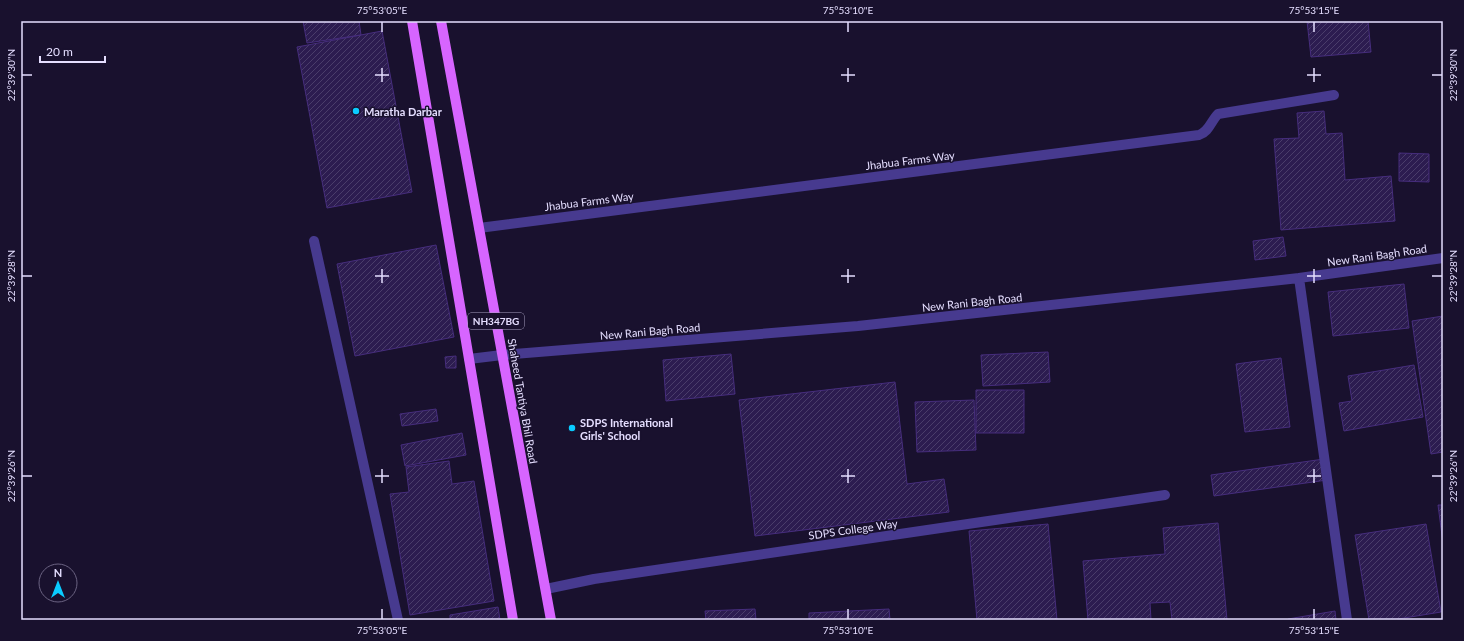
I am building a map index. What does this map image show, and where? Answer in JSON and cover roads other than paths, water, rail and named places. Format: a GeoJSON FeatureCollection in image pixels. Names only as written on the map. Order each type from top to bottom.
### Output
{"type":"FeatureCollection","features":[{"type":"Feature","properties":{"kind":"main road","name":"NH347BG"},"geometry":{"type":"LineString","coordinates":[[412,21],[513,620]]}},
{"type":"Feature","properties":{"kind":"main road","name":"Shaheed Tantiya Bhil Road"},"geometry":{"type":"LineString","coordinates":[[441,21],[551,620]]}},
{"type":"Feature","properties":{"kind":"street","name":"Jhabua Farms Way"},"geometry":{"type":"LineString","coordinates":[[479,228],[1199,135],[1204,134],[1218,114],[1334,95]]}},
{"type":"Feature","properties":{"kind":"street"},"geometry":{"type":"LineString","coordinates":[[314,241],[398,620]]}},
{"type":"Feature","properties":{"kind":"street","name":"New Rani Bagh Road"},"geometry":{"type":"LineString","coordinates":[[469,359],[858,326],[1299,278],[1443,258]]}},
{"type":"Feature","properties":{"kind":"street"},"geometry":{"type":"LineString","coordinates":[[1299,278],[1347,620]]}},
{"type":"Feature","properties":{"kind":"street","name":"SDPS College Way"},"geometry":{"type":"LineString","coordinates":[[546,589],[594,579],[1165,495]]}},
{"type":"Feature","properties":{"kind":"place","name":"Maratha Darbar"},"geometry":{"type":"Point","coordinates":[356,111]}},
{"type":"Feature","properties":{"kind":"place","name":"SDPS International Girls' School"},"geometry":{"type":"Point","coordinates":[572,428]}}]}
